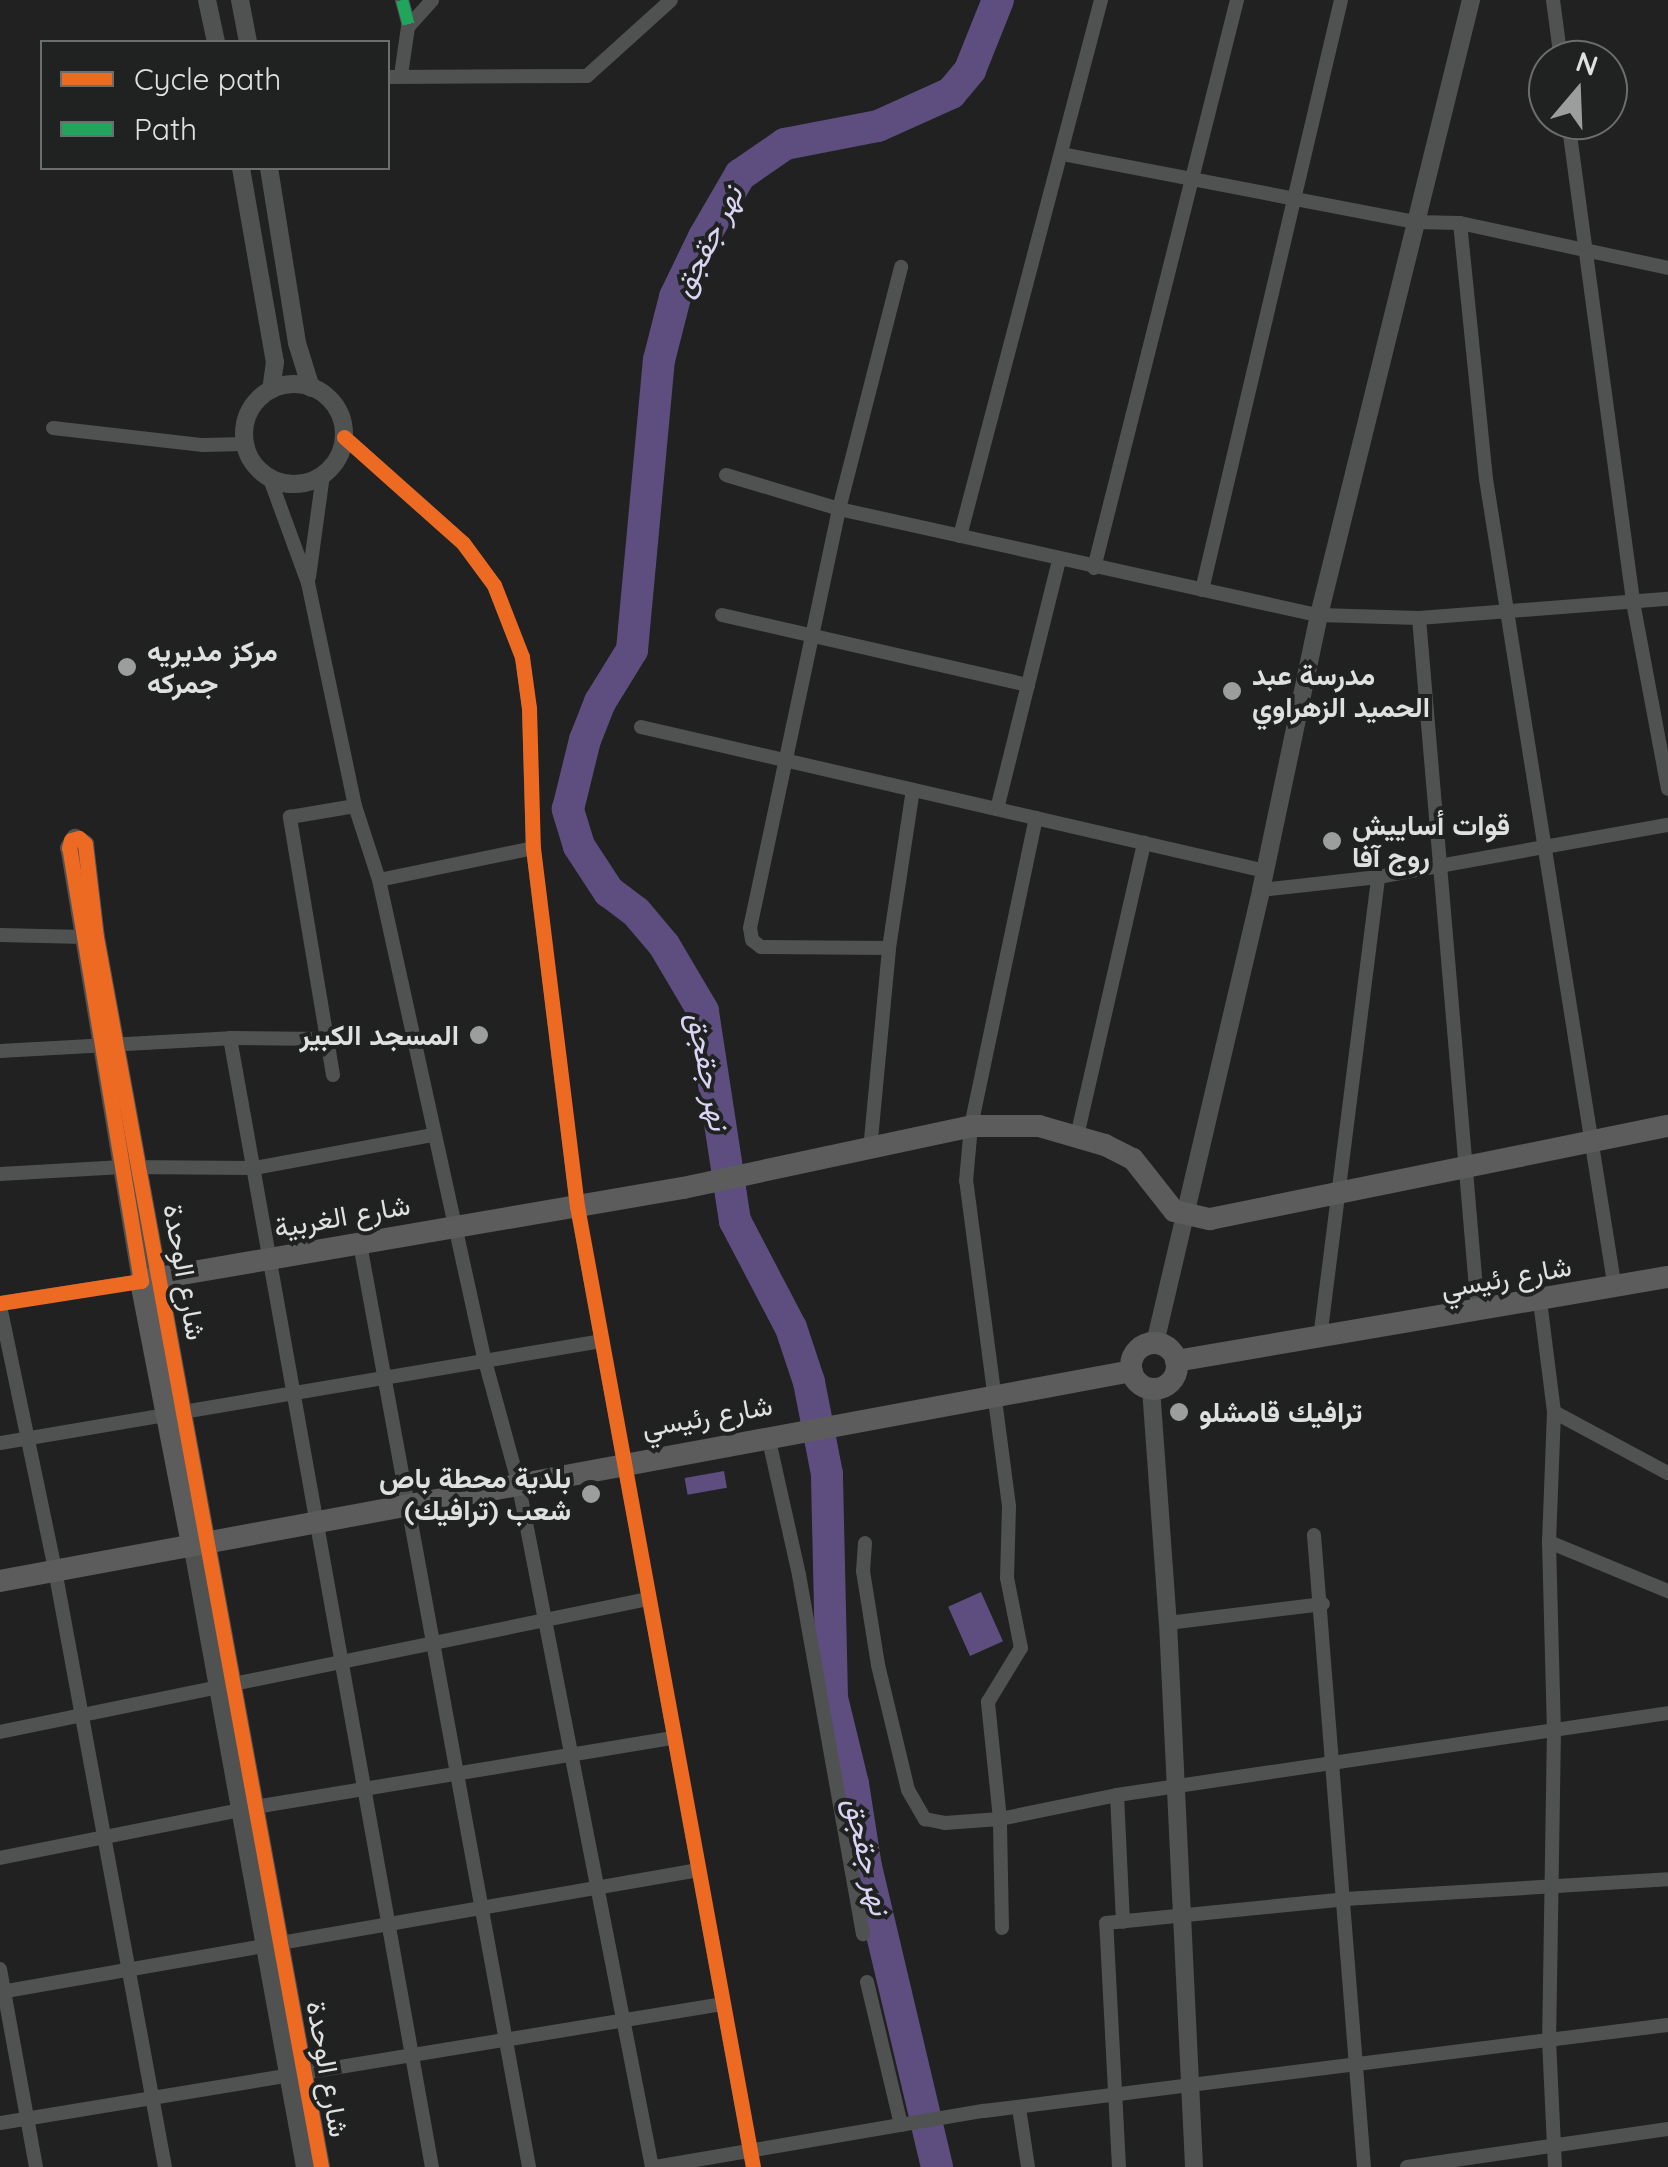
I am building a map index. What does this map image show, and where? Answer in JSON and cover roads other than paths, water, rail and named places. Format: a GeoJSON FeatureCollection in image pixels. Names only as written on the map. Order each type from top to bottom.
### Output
{"type":"FeatureCollection","features":[{"type":"Feature","properties":{"kind":"highway","name":"شارع الغربية"},"geometry":{"type":"LineString","coordinates":[[150,1279],[694,1186],[971,1126],[1039,1126],[1077,1136],[1134,1159],[1168,1206],[1184,1214]]}},
{"type":"Feature","properties":{"kind":"highway"},"geometry":{"type":"LineString","coordinates":[[1184,1214],[1226,1217],[1342,1190],[1668,1126]]}},
{"type":"Feature","properties":{"kind":"highway","name":"شارع رئيسي"},"geometry":{"type":"LineString","coordinates":[[1176,1361],[1668,1277]]}},
{"type":"Feature","properties":{"kind":"highway","name":"شارع الوحدة"},"geometry":{"type":"LineString","coordinates":[[150,1279],[200,1543]]}},
{"type":"Feature","properties":{"kind":"highway"},"geometry":{"type":"LineString","coordinates":[[1155,1343],[1168,1348],[1176,1361],[1174,1378],[1151,1388],[1136,1380],[1132,1371],[1139,1348],[1155,1343]]}},
{"type":"Feature","properties":{"kind":"highway","name":"شارع رئيسي"},"geometry":{"type":"LineString","coordinates":[[0,1581],[623,1462],[1132,1371]]}},
{"type":"Feature","properties":{"kind":"street"},"geometry":{"type":"LineString","coordinates":[[207,0],[216,40]]}},
{"type":"Feature","properties":{"kind":"street"},"geometry":{"type":"LineString","coordinates":[[240,0],[248,40]]}},
{"type":"Feature","properties":{"kind":"street"},"geometry":{"type":"LineString","coordinates":[[402,0],[409,26]]}},
{"type":"Feature","properties":{"kind":"street"},"geometry":{"type":"LineString","coordinates":[[432,0],[409,26],[394,76],[587,76],[671,0]]}},
{"type":"Feature","properties":{"kind":"street"},"geometry":{"type":"LineString","coordinates":[[960,536],[1101,0]]}},
{"type":"Feature","properties":{"kind":"street"},"geometry":{"type":"LineString","coordinates":[[1094,568],[1237,0]]}},
{"type":"Feature","properties":{"kind":"street"},"geometry":{"type":"LineString","coordinates":[[1202,590],[1341,0]]}},
{"type":"Feature","properties":{"kind":"street"},"geometry":{"type":"LineString","coordinates":[[1155,1343],[1261,890],[1319,616],[1471,0]]}},
{"type":"Feature","properties":{"kind":"street"},"geometry":{"type":"LineString","coordinates":[[1554,0],[1559,40]]}},
{"type":"Feature","properties":{"kind":"street"},"geometry":{"type":"LineString","coordinates":[[1570,140],[1633,602],[1668,789]]}},
{"type":"Feature","properties":{"kind":"street"},"geometry":{"type":"LineString","coordinates":[[1062,154],[1415,222],[1460,223],[1668,268]]}},
{"type":"Feature","properties":{"kind":"street"},"geometry":{"type":"LineString","coordinates":[[241,170],[276,362],[271,390]]}},
{"type":"Feature","properties":{"kind":"street"},"geometry":{"type":"LineString","coordinates":[[269,170],[297,343],[311,388]]}},
{"type":"Feature","properties":{"kind":"street"},"geometry":{"type":"LineString","coordinates":[[1460,223],[1486,479],[1615,1289]]}},
{"type":"Feature","properties":{"kind":"street"},"geometry":{"type":"LineString","coordinates":[[889,948],[762,947],[752,940],[750,928],[783,760],[840,509],[901,267]]}},
{"type":"Feature","properties":{"kind":"street"},"geometry":{"type":"LineString","coordinates":[[308,583],[323,475],[341,452],[344,437],[336,407],[311,388],[284,385],[271,390],[248,412],[245,444],[258,470],[270,478],[297,484],[323,475]]}},
{"type":"Feature","properties":{"kind":"street"},"geometry":{"type":"LineString","coordinates":[[53,428],[203,445],[245,444]]}},
{"type":"Feature","properties":{"kind":"street"},"geometry":{"type":"LineString","coordinates":[[344,437],[463,543],[506,608],[527,682],[532,848],[577,1206],[753,2167]]}},
{"type":"Feature","properties":{"kind":"street"},"geometry":{"type":"LineString","coordinates":[[726,476],[840,509],[1319,616],[1419,618],[1668,599]]}},
{"type":"Feature","properties":{"kind":"street"},"geometry":{"type":"LineString","coordinates":[[270,478],[308,583],[355,806],[378,880],[432,1135],[518,1482],[595,1890],[654,2167],[984,2111],[1668,2025]]}},
{"type":"Feature","properties":{"kind":"street"},"geometry":{"type":"LineString","coordinates":[[996,809],[1059,560]]}},
{"type":"Feature","properties":{"kind":"street"},"geometry":{"type":"LineString","coordinates":[[722,616],[1028,684]]}},
{"type":"Feature","properties":{"kind":"street"},"geometry":{"type":"LineString","coordinates":[[1419,618],[1478,1312]]}},
{"type":"Feature","properties":{"kind":"street"},"geometry":{"type":"LineString","coordinates":[[641,727],[1265,871]]}},
{"type":"Feature","properties":{"kind":"street"},"geometry":{"type":"LineString","coordinates":[[870,1150],[889,948],[912,790]]}},
{"type":"Feature","properties":{"kind":"street"},"geometry":{"type":"LineString","coordinates":[[333,1075],[290,818],[355,806]]}},
{"type":"Feature","properties":{"kind":"street"},"geometry":{"type":"LineString","coordinates":[[1002,1928],[1000,1819],[988,1702],[1021,1648],[1006,1578],[1009,1506],[967,1199],[971,1126],[1036,818]]}},
{"type":"Feature","properties":{"kind":"street"},"geometry":{"type":"LineString","coordinates":[[1261,890],[1378,877],[1668,825]]}},
{"type":"Feature","properties":{"kind":"street","name":"شارع الوحدة"},"geometry":{"type":"LineString","coordinates":[[112,1046],[84,937],[69,844],[75,838],[84,844],[150,1279]]}},
{"type":"Feature","properties":{"kind":"street"},"geometry":{"type":"LineString","coordinates":[[1077,1136],[1144,843]]}},
{"type":"Feature","properties":{"kind":"street"},"geometry":{"type":"LineString","coordinates":[[378,880],[532,848]]}},
{"type":"Feature","properties":{"kind":"street"},"geometry":{"type":"LineString","coordinates":[[1320,1338],[1342,1190],[1378,877]]}},
{"type":"Feature","properties":{"kind":"street"},"geometry":{"type":"LineString","coordinates":[[0,935],[84,937]]}},
{"type":"Feature","properties":{"kind":"street"},"geometry":{"type":"LineString","coordinates":[[0,1051],[230,1038],[327,1038]]}},
{"type":"Feature","properties":{"kind":"street"},"geometry":{"type":"LineString","coordinates":[[230,1038],[432,2167]]}},
{"type":"Feature","properties":{"kind":"street"},"geometry":{"type":"LineString","coordinates":[[0,1174],[132,1167],[254,1168],[432,1135]]}},
{"type":"Feature","properties":{"kind":"street"},"geometry":{"type":"LineString","coordinates":[[360,1244],[529,2167]]}},
{"type":"Feature","properties":{"kind":"street","name":"شارع الغربية"},"geometry":{"type":"LineString","coordinates":[[0,1305],[150,1279]]}},
{"type":"Feature","properties":{"kind":"street"},"geometry":{"type":"LineString","coordinates":[[1540,1301],[1554,1412],[1549,1542],[1554,1730],[1549,2040],[1555,2167]]}},
{"type":"Feature","properties":{"kind":"street"},"geometry":{"type":"LineString","coordinates":[[0,1305],[55,1570],[165,2167]]}},
{"type":"Feature","properties":{"kind":"street"},"geometry":{"type":"LineString","coordinates":[[0,1442],[602,1341]]}},
{"type":"Feature","properties":{"kind":"street"},"geometry":{"type":"LineString","coordinates":[[1151,1388],[1168,1623],[1194,2167]]}},
{"type":"Feature","properties":{"kind":"street"},"geometry":{"type":"LineString","coordinates":[[1554,1412],[1668,1473]]}},
{"type":"Feature","properties":{"kind":"street"},"geometry":{"type":"LineString","coordinates":[[776,1434],[863,1934]]}},
{"type":"Feature","properties":{"kind":"street"},"geometry":{"type":"LineString","coordinates":[[1314,1535],[1364,2167]]}},
{"type":"Feature","properties":{"kind":"street"},"geometry":{"type":"LineString","coordinates":[[1549,1542],[1668,1591]]}},
{"type":"Feature","properties":{"kind":"street","name":"شارع الوحدة"},"geometry":{"type":"LineString","coordinates":[[200,1543],[296,2074],[320,2167]]}},
{"type":"Feature","properties":{"kind":"street"},"geometry":{"type":"LineString","coordinates":[[866,1544],[863,1571],[874,1648],[915,1808],[925,1818],[945,1823],[1000,1819],[1117,1795],[1668,1713]]}},
{"type":"Feature","properties":{"kind":"street"},"geometry":{"type":"LineString","coordinates":[[0,1732],[648,1599]]}},
{"type":"Feature","properties":{"kind":"street"},"geometry":{"type":"LineString","coordinates":[[1168,1623],[1322,1604]]}},
{"type":"Feature","properties":{"kind":"street"},"geometry":{"type":"LineString","coordinates":[[0,1858],[248,1809],[674,1738]]}},
{"type":"Feature","properties":{"kind":"street"},"geometry":{"type":"LineString","coordinates":[[1117,1795],[1123,1922]]}},
{"type":"Feature","properties":{"kind":"street"},"geometry":{"type":"LineString","coordinates":[[2,1992],[482,1911],[698,1870]]}},
{"type":"Feature","properties":{"kind":"street"},"geometry":{"type":"LineString","coordinates":[[1119,2167],[1106,1923],[1345,1898],[1668,1879]]}},
{"type":"Feature","properties":{"kind":"street"},"geometry":{"type":"LineString","coordinates":[[0,1970],[36,2167]]}},
{"type":"Feature","properties":{"kind":"street"},"geometry":{"type":"LineString","coordinates":[[868,1982],[901,2125]]}},
{"type":"Feature","properties":{"kind":"street"},"geometry":{"type":"LineString","coordinates":[[0,2124],[723,2004]]}},
{"type":"Feature","properties":{"kind":"street","name":"شارع الوحدة"},"geometry":{"type":"LineString","coordinates":[[296,2074],[305,2167]]}},
{"type":"Feature","properties":{"kind":"street"},"geometry":{"type":"LineString","coordinates":[[1019,2108],[1028,2167]]}},
{"type":"Feature","properties":{"kind":"street"},"geometry":{"type":"LineString","coordinates":[[1407,2167],[1556,2142],[1668,2129]]}},
{"type":"Feature","properties":{"kind":"waterway","name":"نهر جقجق"},"geometry":{"type":"LineString","coordinates":[[937,2167],[866,1867],[853,1784],[832,1698],[827,1474],[809,1382],[791,1328],[735,1221],[703,1011],[664,945],[636,912],[609,892],[579,846],[568,809],[585,740],[600,702],[632,650],[659,360],[675,297],[704,237],[740,175],[785,144],[878,126],[951,93],[970,70],[998,0]]}},
{"type":"Feature","properties":{"kind":"place","name":"مركز مديريه جمركه"},"geometry":{"type":"Point","coordinates":[127,667]}},
{"type":"Feature","properties":{"kind":"place","name":"مدرسة عبد الحميد الزهراوي"},"geometry":{"type":"Point","coordinates":[1232,691]}},
{"type":"Feature","properties":{"kind":"place","name":"قوات أساييش روج آفا"},"geometry":{"type":"Point","coordinates":[1332,841]}},
{"type":"Feature","properties":{"kind":"place","name":"المسجد الكبير"},"geometry":{"type":"Point","coordinates":[479,1035]}},
{"type":"Feature","properties":{"kind":"place","name":"ترافيك قامشلو"},"geometry":{"type":"Point","coordinates":[1179,1412]}},
{"type":"Feature","properties":{"kind":"place","name":"بلدية محطة باص شعب (ترافيك)"},"geometry":{"type":"Point","coordinates":[591,1494]}}]}
